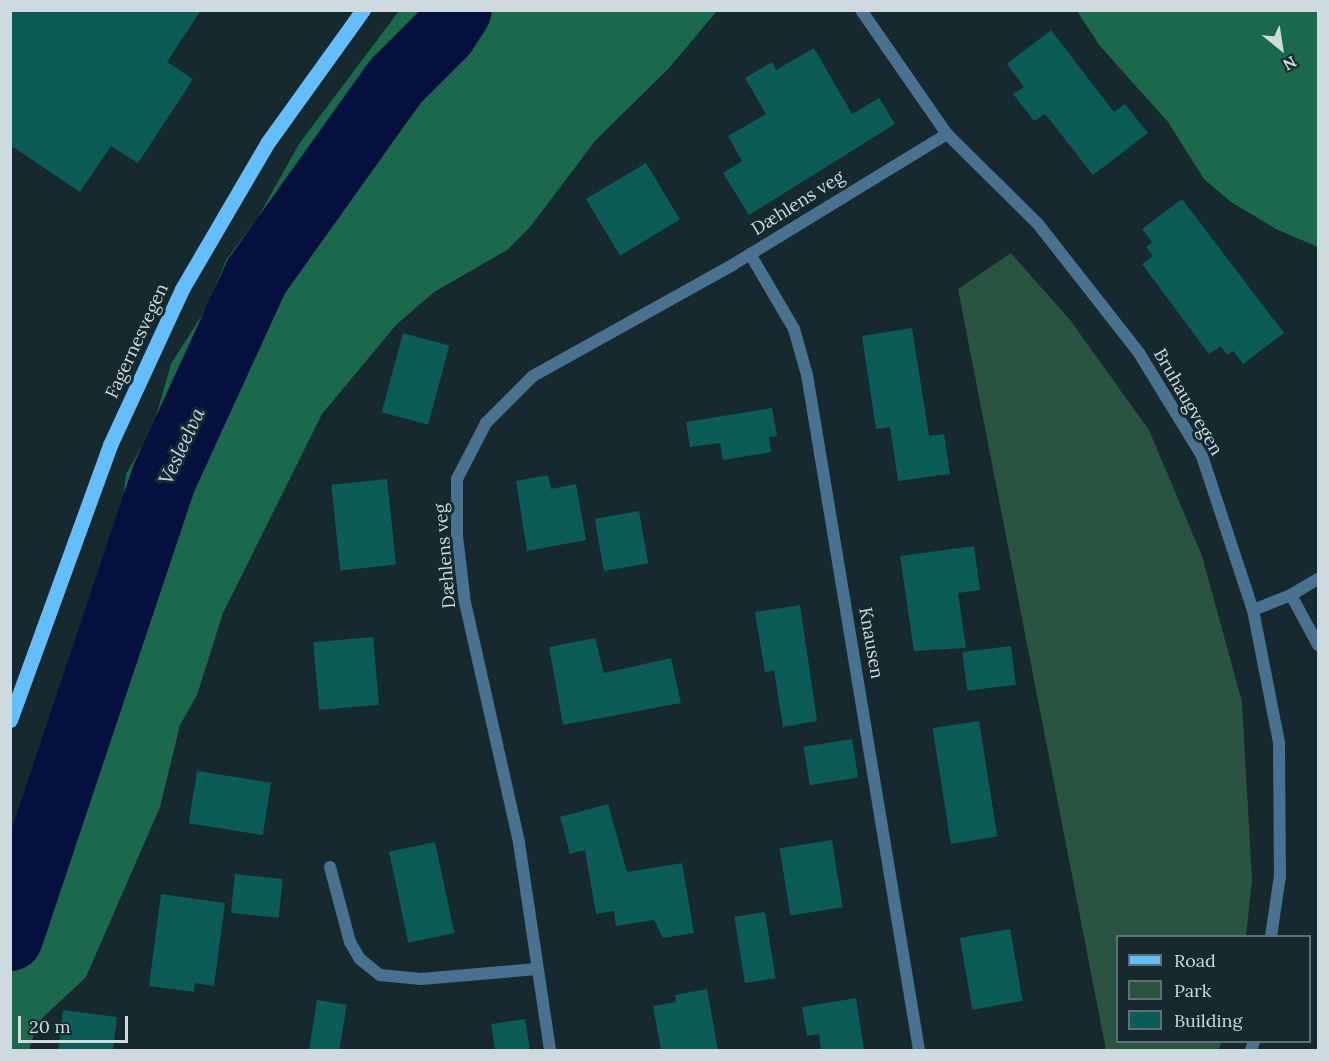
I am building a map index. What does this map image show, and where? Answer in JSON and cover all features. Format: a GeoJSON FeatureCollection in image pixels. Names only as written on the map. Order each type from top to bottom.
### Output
{"type":"FeatureCollection","features":[{"type":"Feature","properties":{"kind":"main road","name":"Fagernesvegen"},"geometry":{"type":"LineString","coordinates":[[10,720],[110,445],[182,289],[268,142],[363,10]]}},
{"type":"Feature","properties":{"kind":"street","name":"Bruhaugvegen"},"geometry":{"type":"LineString","coordinates":[[861,10],[947,134],[1038,224],[1139,353],[1202,456],[1253,609],[1279,743],[1280,876],[1271,935]]}},
{"type":"Feature","properties":{"kind":"street","name":"Dæhlens veg"},"geometry":{"type":"LineString","coordinates":[[550,1050],[519,842],[465,603],[457,536],[457,479],[486,423],[533,376],[750,254],[947,134]]}},
{"type":"Feature","properties":{"kind":"street","name":"Knausen"},"geometry":{"type":"LineString","coordinates":[[750,254],[794,329],[807,375],[919,1050]]}},
{"type":"Feature","properties":{"kind":"street"},"geometry":{"type":"LineString","coordinates":[[1253,609],[1292,595],[1318,579]]}},
{"type":"Feature","properties":{"kind":"street"},"geometry":{"type":"LineString","coordinates":[[1292,595],[1318,645]]}},
{"type":"Feature","properties":{"kind":"street"},"geometry":{"type":"LineString","coordinates":[[330,867],[350,942],[360,959],[380,975],[421,979],[537,969]]}},
{"type":"Feature","properties":{"kind":"green space"},"geometry":{"type":"Polygon","coordinates":[[[399,11],[717,11],[669,68],[595,141],[530,227],[507,250],[434,292],[396,325],[322,414],[223,613],[197,695],[180,725],[160,807],[86,977],[38,1022],[29,1050],[11,1050],[11,972],[94,777],[155,601],[144,535],[124,491],[126,474],[152,430],[171,364],[207,307],[226,260],[257,219],[299,144],[399,11]]]}},
{"type":"Feature","properties":{"kind":"green space"},"geometry":{"type":"Polygon","coordinates":[[[1077,11],[1318,11],[1318,247],[1276,229],[1231,202],[1204,179],[1168,122],[1100,46],[1077,11]]]}},
{"type":"Feature","properties":{"kind":"green space"},"geometry":{"type":"Polygon","coordinates":[[[1011,253],[1070,320],[1149,430],[1202,556],[1242,702],[1252,880],[1246,935],[1116,935],[1116,1043],[1222,1043],[1218,1050],[1106,1050],[958,289],[1011,253]]]}},
{"type":"Feature","properties":{"kind":"building"},"geometry":{"type":"Polygon","coordinates":[[[10,10],[201,10],[167,62],[193,79],[138,163],[111,146],[80,192],[10,145],[10,10]]]}},
{"type":"Feature","properties":{"kind":"building"},"geometry":{"type":"Polygon","coordinates":[[[1051,30],[1114,112],[1125,104],[1148,133],[1093,175],[1045,114],[1034,121],[1013,94],[1024,87],[1007,64],[1051,30]]]}},
{"type":"Feature","properties":{"kind":"building"},"geometry":{"type":"Polygon","coordinates":[[[814,48],[852,114],[879,98],[895,124],[749,215],[723,173],[742,161],[728,136],[766,114],[745,78],[772,62],[776,70],[814,48]]]}},
{"type":"Feature","properties":{"kind":"building"},"geometry":{"type":"Polygon","coordinates":[[[646,163],[680,220],[620,256],[586,199],[646,163]]]}},
{"type":"Feature","properties":{"kind":"building"},"geometry":{"type":"Polygon","coordinates":[[[1182,199],[1284,333],[1243,364],[1233,351],[1227,355],[1221,346],[1209,354],[1142,264],[1153,256],[1146,247],[1152,242],[1142,229],[1182,199]]]}},
{"type":"Feature","properties":{"kind":"building"},"geometry":{"type":"Polygon","coordinates":[[[912,328],[929,436],[944,434],[950,474],[898,481],[890,427],[876,429],[862,336],[912,328]]]}},
{"type":"Feature","properties":{"kind":"building"},"geometry":{"type":"Polygon","coordinates":[[[403,333],[449,345],[428,425],[382,412],[403,333]]]}},
{"type":"Feature","properties":{"kind":"building"},"geometry":{"type":"Polygon","coordinates":[[[772,408],[777,436],[769,437],[771,452],[723,460],[720,443],[690,447],[686,422],[772,408]]]}},
{"type":"Feature","properties":{"kind":"building"},"geometry":{"type":"Polygon","coordinates":[[[548,475],[551,489],[576,484],[586,540],[527,551],[516,481],[548,475]]]}},
{"type":"Feature","properties":{"kind":"building"},"geometry":{"type":"Polygon","coordinates":[[[387,479],[396,565],[340,570],[331,485],[387,479]]]}},
{"type":"Feature","properties":{"kind":"building"},"geometry":{"type":"Polygon","coordinates":[[[639,511],[648,563],[604,571],[595,519],[639,511]]]}},
{"type":"Feature","properties":{"kind":"building"},"geometry":{"type":"Polygon","coordinates":[[[974,546],[980,590],[958,593],[966,648],[914,651],[900,556],[974,546]]]}},
{"type":"Feature","properties":{"kind":"building"},"geometry":{"type":"Polygon","coordinates":[[[800,605],[817,721],[783,727],[774,670],[765,672],[755,612],[800,605]]]}},
{"type":"Feature","properties":{"kind":"building"},"geometry":{"type":"Polygon","coordinates":[[[373,637],[379,705],[319,710],[313,642],[373,637]]]}},
{"type":"Feature","properties":{"kind":"building"},"geometry":{"type":"Polygon","coordinates":[[[595,638],[604,673],[671,658],[681,703],[563,725],[549,647],[595,638]]]}},
{"type":"Feature","properties":{"kind":"building"},"geometry":{"type":"Polygon","coordinates":[[[1011,646],[1016,685],[967,691],[962,652],[1011,646]]]}},
{"type":"Feature","properties":{"kind":"building"},"geometry":{"type":"Polygon","coordinates":[[[979,721],[997,837],[951,844],[933,728],[979,721]]]}},
{"type":"Feature","properties":{"kind":"building"},"geometry":{"type":"Polygon","coordinates":[[[852,739],[858,778],[810,785],[804,747],[852,739]]]}},
{"type":"Feature","properties":{"kind":"building"},"geometry":{"type":"Polygon","coordinates":[[[197,771],[271,783],[263,835],[189,823],[197,771]]]}},
{"type":"Feature","properties":{"kind":"building"},"geometry":{"type":"Polygon","coordinates":[[[608,804],[627,872],[682,863],[694,933],[663,938],[654,920],[616,926],[614,911],[596,914],[585,850],[570,854],[560,817],[608,804]]]}},
{"type":"Feature","properties":{"kind":"building"},"geometry":{"type":"Polygon","coordinates":[[[832,840],[843,907],[790,915],[780,848],[832,840]]]}},
{"type":"Feature","properties":{"kind":"building"},"geometry":{"type":"Polygon","coordinates":[[[435,842],[454,933],[408,943],[389,852],[435,842]]]}},
{"type":"Feature","properties":{"kind":"building"},"geometry":{"type":"Polygon","coordinates":[[[235,874],[283,879],[279,918],[231,913],[235,874]]]}},
{"type":"Feature","properties":{"kind":"building"},"geometry":{"type":"Polygon","coordinates":[[[161,894],[225,903],[214,986],[195,983],[194,992],[149,986],[161,894]]]}},
{"type":"Feature","properties":{"kind":"building"},"geometry":{"type":"Polygon","coordinates":[[[765,912],[775,978],[745,983],[734,917],[765,912]]]}},
{"type":"Feature","properties":{"kind":"building"},"geometry":{"type":"Polygon","coordinates":[[[1010,929],[1023,1001],[972,1010],[960,938],[1010,929]]]}},
{"type":"Feature","properties":{"kind":"building"},"geometry":{"type":"Polygon","coordinates":[[[707,989],[718,1050],[661,1050],[653,1006],[676,1002],[675,995],[707,989]]]}},
{"type":"Feature","properties":{"kind":"building"},"geometry":{"type":"Polygon","coordinates":[[[856,998],[864,1050],[821,1050],[819,1034],[807,1036],[802,1007],[856,998]]]}},
{"type":"Feature","properties":{"kind":"building"},"geometry":{"type":"Polygon","coordinates":[[[317,1000],[347,1005],[339,1050],[309,1050],[317,1000]]]}},
{"type":"Feature","properties":{"kind":"building"},"geometry":{"type":"Polygon","coordinates":[[[63,1010],[117,1017],[113,1050],[58,1050],[63,1010]]]}},
{"type":"Feature","properties":{"kind":"building"},"geometry":{"type":"Polygon","coordinates":[[[525,1019],[530,1050],[495,1050],[491,1024],[525,1019]]]}},
{"type":"Feature","properties":{"kind":"waterway","name":"Vesleelva"},"geometry":{"type":"LineString","coordinates":[[10,938],[165,476],[256,277],[396,81],[444,33],[459,10]]}}]}
